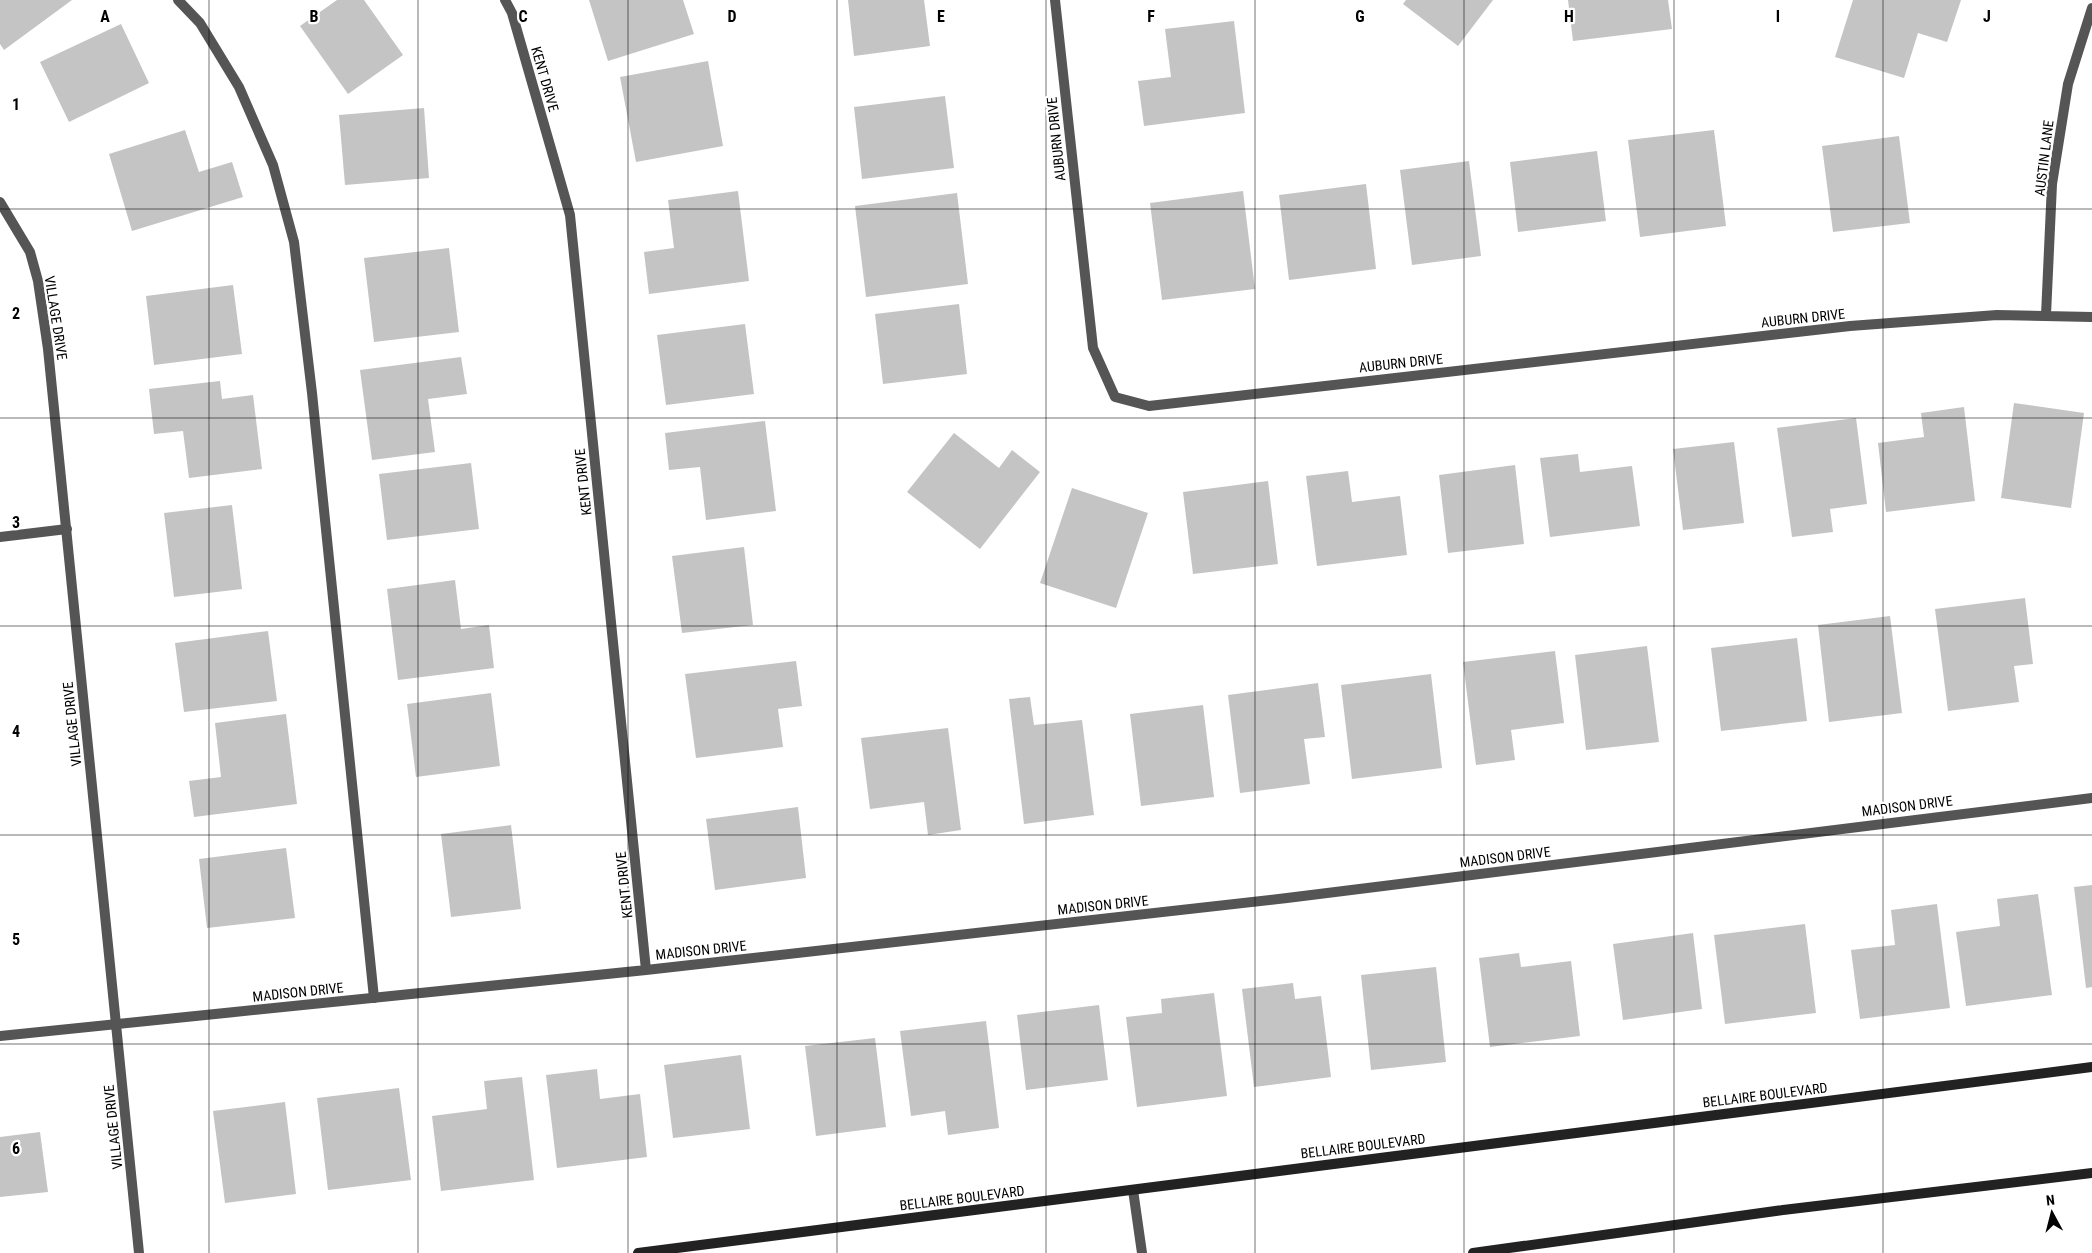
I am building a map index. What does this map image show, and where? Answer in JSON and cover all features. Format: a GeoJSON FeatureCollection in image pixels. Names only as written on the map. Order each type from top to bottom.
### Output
{"type":"FeatureCollection","features":[{"type":"Feature","properties":{"kind":"main road","name":"BELLAIRE BOULEVARD"},"geometry":{"type":"LineString","coordinates":[[638,1253],[2092,1067]]}},
{"type":"Feature","properties":{"kind":"main road"},"geometry":{"type":"LineString","coordinates":[[1473,1253],[1783,1210],[2092,1173]]}},
{"type":"Feature","properties":{"kind":"street"},"geometry":{"type":"LineString","coordinates":[[178,0],[200,23],[238,88],[273,166],[294,242],[316,422],[374,998]]}},
{"type":"Feature","properties":{"kind":"street","name":"KENT DRIVE"},"geometry":{"type":"LineString","coordinates":[[505,0],[512,13],[570,215],[646,970]]}},
{"type":"Feature","properties":{"kind":"street","name":"AUBURN DRIVE"},"geometry":{"type":"LineString","coordinates":[[1055,0],[1093,348],[1115,397],[1149,406],[1850,326],[1997,314],[2092,316]]}},
{"type":"Feature","properties":{"kind":"street","name":"AUSTIN LANE"},"geometry":{"type":"LineString","coordinates":[[2046,315],[2052,184],[2068,84],[2092,8]]}},
{"type":"Feature","properties":{"kind":"street","name":"VILLAGE DRIVE"},"geometry":{"type":"LineString","coordinates":[[0,202],[30,252],[38,281],[48,349],[139,1253]]}},
{"type":"Feature","properties":{"kind":"street"},"geometry":{"type":"LineString","coordinates":[[0,537],[67,529]]}},
{"type":"Feature","properties":{"kind":"street","name":"MADISON DRIVE"},"geometry":{"type":"LineString","coordinates":[[0,1036],[646,970],[1287,898],[2092,798]]}},
{"type":"Feature","properties":{"kind":"street"},"geometry":{"type":"LineString","coordinates":[[1133,1190],[1142,1253]]}},
{"type":"Feature","properties":{"kind":"building"},"geometry":{"type":"Polygon","coordinates":[[[0,0],[72,0],[4,50],[0,44],[0,0]]]}},
{"type":"Feature","properties":{"kind":"building"},"geometry":{"type":"Polygon","coordinates":[[[337,0],[364,0],[403,55],[348,94],[300,26],[337,0]]]}},
{"type":"Feature","properties":{"kind":"building"},"geometry":{"type":"Polygon","coordinates":[[[589,0],[683,0],[694,34],[608,61],[589,0]]]}},
{"type":"Feature","properties":{"kind":"building"},"geometry":{"type":"Polygon","coordinates":[[[848,0],[924,0],[930,46],[854,56],[848,0]]]}},
{"type":"Feature","properties":{"kind":"building"},"geometry":{"type":"Polygon","coordinates":[[[1406,0],[1493,0],[1458,46],[1403,4],[1406,0]]]}},
{"type":"Feature","properties":{"kind":"building"},"geometry":{"type":"Polygon","coordinates":[[[1568,0],[1668,0],[1672,29],[1573,41],[1568,0]]]}},
{"type":"Feature","properties":{"kind":"building"},"geometry":{"type":"Polygon","coordinates":[[[1853,0],[1961,0],[1947,42],[1918,33],[1904,78],[1835,57],[1853,0]]]}},
{"type":"Feature","properties":{"kind":"building"},"geometry":{"type":"Polygon","coordinates":[[[1234,21],[1245,113],[1144,126],[1138,81],[1171,77],[1165,29],[1234,21]]]}},
{"type":"Feature","properties":{"kind":"building"},"geometry":{"type":"Polygon","coordinates":[[[121,24],[149,83],[69,122],[40,62],[121,24]]]}},
{"type":"Feature","properties":{"kind":"building"},"geometry":{"type":"Polygon","coordinates":[[[708,61],[723,146],[636,162],[620,77],[708,61]]]}},
{"type":"Feature","properties":{"kind":"building"},"geometry":{"type":"Polygon","coordinates":[[[945,96],[954,168],[862,179],[854,107],[945,96]]]}},
{"type":"Feature","properties":{"kind":"building"},"geometry":{"type":"Polygon","coordinates":[[[424,108],[429,178],[345,185],[339,115],[424,108]]]}},
{"type":"Feature","properties":{"kind":"building"},"geometry":{"type":"Polygon","coordinates":[[[185,130],[199,172],[232,162],[243,197],[132,231],[109,154],[185,130]]]}},
{"type":"Feature","properties":{"kind":"building"},"geometry":{"type":"Polygon","coordinates":[[[1714,130],[1726,226],[1640,237],[1628,140],[1714,130]]]}},
{"type":"Feature","properties":{"kind":"building"},"geometry":{"type":"Polygon","coordinates":[[[1899,136],[1910,223],[1833,232],[1822,146],[1899,136]]]}},
{"type":"Feature","properties":{"kind":"building"},"geometry":{"type":"Polygon","coordinates":[[[1597,151],[1606,221],[1518,232],[1510,162],[1597,151]]]}},
{"type":"Feature","properties":{"kind":"building"},"geometry":{"type":"Polygon","coordinates":[[[1469,161],[1481,256],[1412,265],[1400,170],[1469,161]]]}},
{"type":"Feature","properties":{"kind":"building"},"geometry":{"type":"Polygon","coordinates":[[[1366,184],[1376,269],[1289,280],[1279,195],[1366,184]]]}},
{"type":"Feature","properties":{"kind":"building"},"geometry":{"type":"Polygon","coordinates":[[[738,191],[749,281],[649,294],[644,252],[674,248],[668,200],[738,191]]]}},
{"type":"Feature","properties":{"kind":"building"},"geometry":{"type":"Polygon","coordinates":[[[1243,191],[1255,289],[1162,300],[1150,203],[1243,191]]]}},
{"type":"Feature","properties":{"kind":"building"},"geometry":{"type":"Polygon","coordinates":[[[957,193],[968,284],[866,297],[855,206],[957,193]]]}},
{"type":"Feature","properties":{"kind":"building"},"geometry":{"type":"Polygon","coordinates":[[[449,248],[459,332],[374,342],[364,258],[449,248]]]}},
{"type":"Feature","properties":{"kind":"building"},"geometry":{"type":"Polygon","coordinates":[[[233,285],[242,354],[154,365],[146,296],[233,285]]]}},
{"type":"Feature","properties":{"kind":"building"},"geometry":{"type":"Polygon","coordinates":[[[959,304],[967,374],[883,384],[875,314],[959,304]]]}},
{"type":"Feature","properties":{"kind":"building"},"geometry":{"type":"Polygon","coordinates":[[[745,324],[754,394],[666,405],[657,335],[745,324]]]}},
{"type":"Feature","properties":{"kind":"building"},"geometry":{"type":"Polygon","coordinates":[[[461,357],[467,394],[428,399],[435,452],[372,460],[360,370],[461,357]]]}},
{"type":"Feature","properties":{"kind":"building"},"geometry":{"type":"Polygon","coordinates":[[[220,381],[222,399],[253,395],[262,469],[189,478],[183,431],[154,434],[149,389],[220,381]]]}},
{"type":"Feature","properties":{"kind":"building"},"geometry":{"type":"Polygon","coordinates":[[[2014,403],[2084,413],[2071,508],[2001,498],[2014,403]]]}},
{"type":"Feature","properties":{"kind":"building"},"geometry":{"type":"Polygon","coordinates":[[[1964,407],[1975,501],[1886,512],[1878,443],[1924,437],[1921,413],[1964,407]]]}},
{"type":"Feature","properties":{"kind":"building"},"geometry":{"type":"Polygon","coordinates":[[[1856,418],[1867,504],[1830,509],[1833,532],[1792,537],[1777,428],[1856,418]]]}},
{"type":"Feature","properties":{"kind":"building"},"geometry":{"type":"Polygon","coordinates":[[[765,421],[776,511],[706,520],[700,467],[669,470],[665,433],[765,421]]]}},
{"type":"Feature","properties":{"kind":"building"},"geometry":{"type":"Polygon","coordinates":[[[954,433],[999,468],[1012,450],[1040,472],[980,549],[907,492],[954,433]]]}},
{"type":"Feature","properties":{"kind":"building"},"geometry":{"type":"Polygon","coordinates":[[[1734,442],[1744,523],[1683,530],[1673,449],[1734,442]]]}},
{"type":"Feature","properties":{"kind":"building"},"geometry":{"type":"Polygon","coordinates":[[[1578,454],[1580,472],[1632,466],[1640,526],[1550,537],[1540,458],[1578,454]]]}},
{"type":"Feature","properties":{"kind":"building"},"geometry":{"type":"Polygon","coordinates":[[[471,463],[479,529],[387,540],[379,474],[471,463]]]}},
{"type":"Feature","properties":{"kind":"building"},"geometry":{"type":"Polygon","coordinates":[[[1515,465],[1524,544],[1448,553],[1439,475],[1515,465]]]}},
{"type":"Feature","properties":{"kind":"building"},"geometry":{"type":"Polygon","coordinates":[[[1348,471],[1352,502],[1400,496],[1407,555],[1317,566],[1306,476],[1348,471]]]}},
{"type":"Feature","properties":{"kind":"building"},"geometry":{"type":"Polygon","coordinates":[[[1268,481],[1278,564],[1193,574],[1183,492],[1268,481]]]}},
{"type":"Feature","properties":{"kind":"building"},"geometry":{"type":"Polygon","coordinates":[[[1072,488],[1148,513],[1116,608],[1040,583],[1072,488]]]}},
{"type":"Feature","properties":{"kind":"building"},"geometry":{"type":"Polygon","coordinates":[[[232,505],[242,589],[174,597],[164,513],[232,505]]]}},
{"type":"Feature","properties":{"kind":"building"},"geometry":{"type":"Polygon","coordinates":[[[744,547],[753,625],[682,633],[672,556],[744,547]]]}},
{"type":"Feature","properties":{"kind":"building"},"geometry":{"type":"Polygon","coordinates":[[[455,580],[461,629],[489,625],[494,668],[398,680],[387,589],[455,580]]]}},
{"type":"Feature","properties":{"kind":"building"},"geometry":{"type":"Polygon","coordinates":[[[2025,598],[2033,664],[2014,666],[2019,702],[1948,711],[1935,609],[2025,598]]]}},
{"type":"Feature","properties":{"kind":"building"},"geometry":{"type":"Polygon","coordinates":[[[1890,616],[1902,713],[1829,722],[1818,625],[1890,616]]]}},
{"type":"Feature","properties":{"kind":"building"},"geometry":{"type":"Polygon","coordinates":[[[268,631],[277,701],[184,712],[175,643],[268,631]]]}},
{"type":"Feature","properties":{"kind":"building"},"geometry":{"type":"Polygon","coordinates":[[[1797,638],[1807,721],[1721,731],[1711,648],[1797,638]]]}},
{"type":"Feature","properties":{"kind":"building"},"geometry":{"type":"Polygon","coordinates":[[[1647,646],[1659,742],[1586,750],[1575,655],[1647,646]]]}},
{"type":"Feature","properties":{"kind":"building"},"geometry":{"type":"Polygon","coordinates":[[[1555,651],[1564,723],[1511,730],[1515,760],[1476,765],[1463,662],[1555,651]]]}},
{"type":"Feature","properties":{"kind":"building"},"geometry":{"type":"Polygon","coordinates":[[[796,661],[802,706],[778,709],[783,747],[696,758],[685,674],[796,661]]]}},
{"type":"Feature","properties":{"kind":"building"},"geometry":{"type":"Polygon","coordinates":[[[1431,674],[1442,768],[1352,779],[1341,685],[1431,674]]]}},
{"type":"Feature","properties":{"kind":"building"},"geometry":{"type":"Polygon","coordinates":[[[1318,683],[1325,737],[1304,739],[1310,784],[1240,793],[1228,695],[1318,683]]]}},
{"type":"Feature","properties":{"kind":"building"},"geometry":{"type":"Polygon","coordinates":[[[491,693],[500,766],[416,777],[407,704],[491,693]]]}},
{"type":"Feature","properties":{"kind":"building"},"geometry":{"type":"Polygon","coordinates":[[[1030,697],[1034,725],[1082,720],[1094,815],[1024,824],[1009,699],[1030,697]]]}},
{"type":"Feature","properties":{"kind":"building"},"geometry":{"type":"Polygon","coordinates":[[[1203,705],[1214,797],[1141,806],[1130,714],[1203,705]]]}},
{"type":"Feature","properties":{"kind":"building"},"geometry":{"type":"Polygon","coordinates":[[[286,714],[297,804],[194,817],[189,781],[221,777],[215,723],[286,714]]]}},
{"type":"Feature","properties":{"kind":"building"},"geometry":{"type":"Polygon","coordinates":[[[948,728],[961,830],[928,835],[924,802],[870,809],[861,738],[948,728]]]}},
{"type":"Feature","properties":{"kind":"building"},"geometry":{"type":"Polygon","coordinates":[[[798,807],[806,878],[715,890],[706,819],[798,807]]]}},
{"type":"Feature","properties":{"kind":"building"},"geometry":{"type":"Polygon","coordinates":[[[511,825],[521,909],[451,917],[441,834],[511,825]]]}},
{"type":"Feature","properties":{"kind":"building"},"geometry":{"type":"Polygon","coordinates":[[[286,848],[295,918],[207,928],[199,859],[286,848]]]}},
{"type":"Feature","properties":{"kind":"building"},"geometry":{"type":"Polygon","coordinates":[[[2092,885],[2092,987],[2086,988],[2074,887],[2092,885]]]}},
{"type":"Feature","properties":{"kind":"building"},"geometry":{"type":"Polygon","coordinates":[[[2038,894],[2052,995],[1966,1006],[1956,932],[2000,926],[1997,899],[2038,894]]]}},
{"type":"Feature","properties":{"kind":"building"},"geometry":{"type":"Polygon","coordinates":[[[1937,904],[1950,1008],[1860,1019],[1851,950],[1895,945],[1891,910],[1937,904]]]}},
{"type":"Feature","properties":{"kind":"building"},"geometry":{"type":"Polygon","coordinates":[[[1805,924],[1816,1013],[1725,1024],[1714,935],[1805,924]]]}},
{"type":"Feature","properties":{"kind":"building"},"geometry":{"type":"Polygon","coordinates":[[[1693,933],[1702,1009],[1623,1020],[1613,944],[1693,933]]]}},
{"type":"Feature","properties":{"kind":"building"},"geometry":{"type":"Polygon","coordinates":[[[1519,953],[1521,967],[1571,961],[1580,1036],[1490,1047],[1479,958],[1519,953]]]}},
{"type":"Feature","properties":{"kind":"building"},"geometry":{"type":"Polygon","coordinates":[[[1436,967],[1446,1062],[1371,1070],[1361,975],[1436,967]]]}},
{"type":"Feature","properties":{"kind":"building"},"geometry":{"type":"Polygon","coordinates":[[[1293,983],[1295,999],[1321,996],[1331,1077],[1254,1087],[1242,989],[1293,983]]]}},
{"type":"Feature","properties":{"kind":"building"},"geometry":{"type":"Polygon","coordinates":[[[1214,993],[1227,1096],[1137,1107],[1126,1017],[1162,1013],[1161,999],[1214,993]]]}},
{"type":"Feature","properties":{"kind":"building"},"geometry":{"type":"Polygon","coordinates":[[[1099,1005],[1108,1080],[1026,1090],[1017,1015],[1099,1005]]]}},
{"type":"Feature","properties":{"kind":"building"},"geometry":{"type":"Polygon","coordinates":[[[986,1021],[999,1128],[948,1135],[945,1111],[911,1116],[900,1031],[986,1021]]]}},
{"type":"Feature","properties":{"kind":"building"},"geometry":{"type":"Polygon","coordinates":[[[875,1038],[886,1127],[816,1136],[805,1046],[875,1038]]]}},
{"type":"Feature","properties":{"kind":"building"},"geometry":{"type":"Polygon","coordinates":[[[741,1055],[750,1129],[673,1138],[664,1065],[741,1055]]]}},
{"type":"Feature","properties":{"kind":"building"},"geometry":{"type":"Polygon","coordinates":[[[597,1069],[600,1099],[640,1094],[647,1157],[557,1168],[546,1075],[597,1069]]]}},
{"type":"Feature","properties":{"kind":"building"},"geometry":{"type":"Polygon","coordinates":[[[522,1077],[534,1180],[441,1191],[432,1116],[487,1109],[484,1081],[522,1077]]]}},
{"type":"Feature","properties":{"kind":"building"},"geometry":{"type":"Polygon","coordinates":[[[399,1088],[411,1180],[328,1190],[317,1098],[399,1088]]]}},
{"type":"Feature","properties":{"kind":"building"},"geometry":{"type":"Polygon","coordinates":[[[285,1102],[296,1194],[225,1203],[213,1111],[285,1102]]]}},
{"type":"Feature","properties":{"kind":"building"},"geometry":{"type":"Polygon","coordinates":[[[40,1132],[48,1192],[0,1197],[0,1137],[40,1132]]]}}]}
